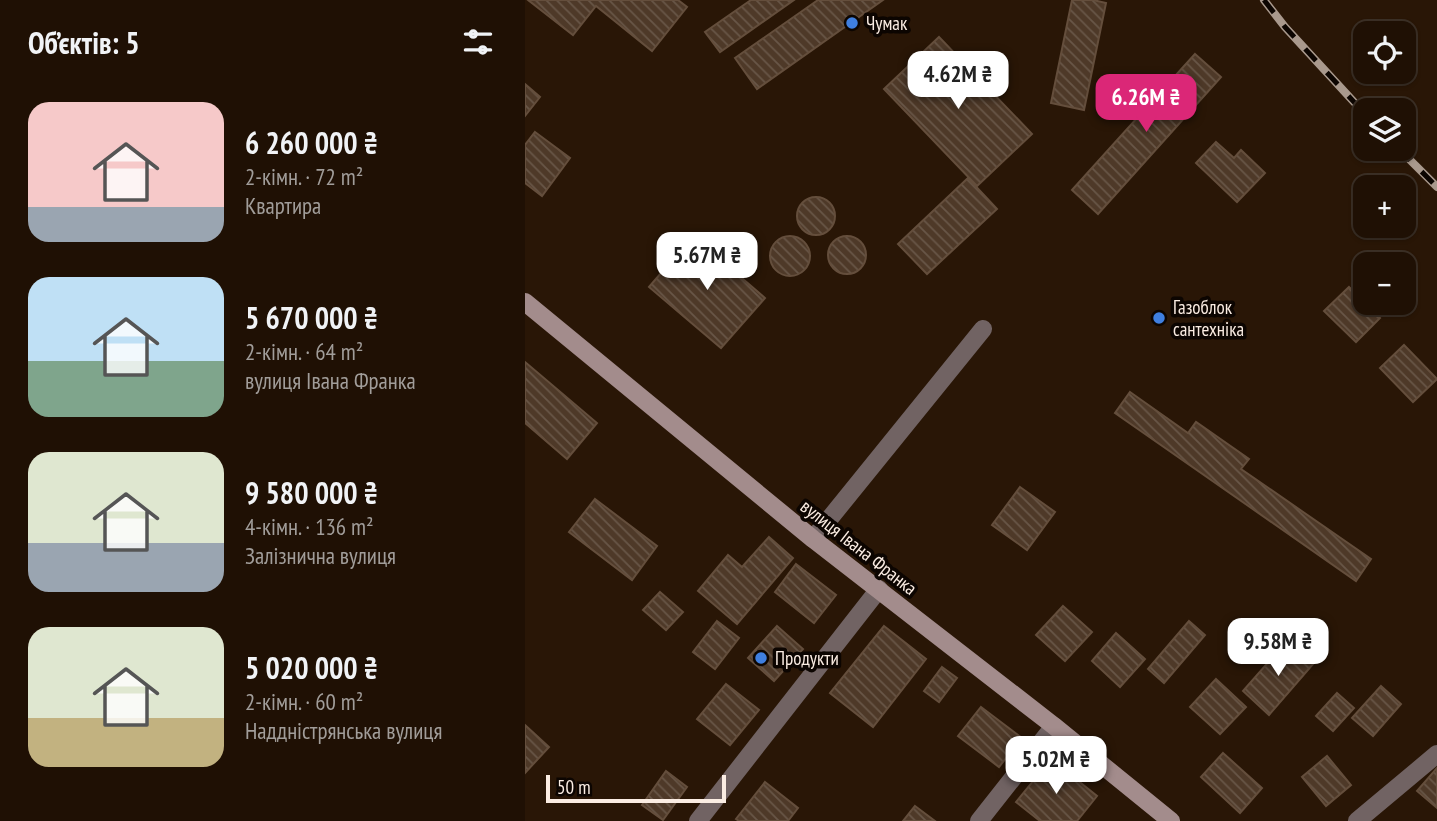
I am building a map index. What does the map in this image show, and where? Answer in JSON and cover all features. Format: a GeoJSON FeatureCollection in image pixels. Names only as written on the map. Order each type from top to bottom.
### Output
{"type":"FeatureCollection","features":[{"type":"Feature","properties":{"kind":"main road","name":"вулиця Івана Франка"},"geometry":{"type":"LineString","coordinates":[[525,302],[813,539],[1054,726],[1171,821]]}},
{"type":"Feature","properties":{"kind":"street"},"geometry":{"type":"LineString","coordinates":[[813,539],[983,329]]}},
{"type":"Feature","properties":{"kind":"street"},"geometry":{"type":"LineString","coordinates":[[698,821],[879,589]]}},
{"type":"Feature","properties":{"kind":"street"},"geometry":{"type":"LineString","coordinates":[[979,821],[1054,726]]}},
{"type":"Feature","properties":{"kind":"street"},"geometry":{"type":"LineString","coordinates":[[1357,821],[1437,754]]}},
{"type":"Feature","properties":{"kind":"building"},"geometry":{"type":"Polygon","coordinates":[[[528,0],[678,0],[687,7],[652,51],[596,6],[573,35],[528,0]]]}},
{"type":"Feature","properties":{"kind":"building"},"geometry":{"type":"Polygon","coordinates":[[[751,0],[794,0],[720,52],[705,32],[751,0]]]}},
{"type":"Feature","properties":{"kind":"building"},"geometry":{"type":"Polygon","coordinates":[[[818,0],[883,0],[757,89],[735,58],[818,0]]]}},
{"type":"Feature","properties":{"kind":"building"},"geometry":{"type":"Polygon","coordinates":[[[1072,0],[1106,3],[1084,110],[1051,103],[1072,0]]]}},
{"type":"Feature","properties":{"kind":"building"},"geometry":{"type":"Polygon","coordinates":[[[939,37],[1032,134],[977,186],[884,89],[939,37]]]}},
{"type":"Feature","properties":{"kind":"building"},"geometry":{"type":"Polygon","coordinates":[[[1195,54],[1221,77],[1098,214],[1072,190],[1195,54]]]}},
{"type":"Feature","properties":{"kind":"building"},"geometry":{"type":"Polygon","coordinates":[[[525,84],[540,97],[525,116],[525,84]]]}},
{"type":"Feature","properties":{"kind":"building"},"geometry":{"type":"Polygon","coordinates":[[[535,132],[570,158],[542,196],[525,183],[525,145],[535,132]]]}},
{"type":"Feature","properties":{"kind":"building"},"geometry":{"type":"Polygon","coordinates":[[[1216,142],[1234,158],[1241,150],[1265,173],[1237,202],[1196,163],[1216,142]]]}},
{"type":"Feature","properties":{"kind":"building"},"geometry":{"type":"Polygon","coordinates":[[[968,178],[997,209],[927,274],[898,244],[968,178]]]}},
{"type":"Feature","properties":{"kind":"building"},"geometry":{"type":"Polygon","coordinates":[[[816,197],[830,202],[835,216],[830,230],[816,235],[802,230],[797,216],[802,202],[816,197]]]}},
{"type":"Feature","properties":{"kind":"building"},"geometry":{"type":"Polygon","coordinates":[[[693,236],[765,298],[721,348],[649,287],[693,236]]]}},
{"type":"Feature","properties":{"kind":"building"},"geometry":{"type":"Polygon","coordinates":[[[790,236],[804,242],[810,256],[804,270],[790,276],[776,270],[770,256],[776,242],[790,236]]]}},
{"type":"Feature","properties":{"kind":"building"},"geometry":{"type":"Polygon","coordinates":[[[847,236],[861,241],[866,255],[861,269],[847,274],[833,269],[828,255],[833,241],[847,236]]]}},
{"type":"Feature","properties":{"kind":"building"},"geometry":{"type":"Polygon","coordinates":[[[1349,287],[1353,291],[1353,315],[1377,315],[1380,318],[1356,342],[1324,311],[1349,287]]]}},
{"type":"Feature","properties":{"kind":"building"},"geometry":{"type":"Polygon","coordinates":[[[1404,345],[1437,379],[1413,402],[1380,368],[1404,345]]]}},
{"type":"Feature","properties":{"kind":"building"},"geometry":{"type":"Polygon","coordinates":[[[525,362],[597,423],[567,459],[525,423],[525,362]]]}},
{"type":"Feature","properties":{"kind":"building"},"geometry":{"type":"Polygon","coordinates":[[[1130,392],[1188,433],[1196,422],[1249,459],[1241,469],[1371,559],[1356,581],[1115,413],[1130,392]]]}},
{"type":"Feature","properties":{"kind":"building"},"geometry":{"type":"Polygon","coordinates":[[[1020,487],[1055,512],[1027,550],[992,525],[1020,487]]]}},
{"type":"Feature","properties":{"kind":"building"},"geometry":{"type":"Polygon","coordinates":[[[595,499],[657,546],[632,580],[569,532],[595,499]]]}},
{"type":"Feature","properties":{"kind":"building"},"geometry":{"type":"Polygon","coordinates":[[[769,537],[793,558],[737,624],[698,591],[728,555],[742,567],[769,537]]]}},
{"type":"Feature","properties":{"kind":"building"},"geometry":{"type":"Polygon","coordinates":[[[796,564],[836,595],[814,623],[775,592],[796,564]]]}},
{"type":"Feature","properties":{"kind":"building"},"geometry":{"type":"Polygon","coordinates":[[[660,592],[683,612],[666,630],[643,610],[660,592]]]}},
{"type":"Feature","properties":{"kind":"building"},"geometry":{"type":"Polygon","coordinates":[[[1063,606],[1092,632],[1065,661],[1036,635],[1063,606]]]}},
{"type":"Feature","properties":{"kind":"building"},"geometry":{"type":"Polygon","coordinates":[[[717,621],[739,638],[715,669],[693,652],[717,621]]]}},
{"type":"Feature","properties":{"kind":"building"},"geometry":{"type":"Polygon","coordinates":[[[1189,621],[1205,635],[1164,683],[1148,669],[1189,621]]]}},
{"type":"Feature","properties":{"kind":"building"},"geometry":{"type":"Polygon","coordinates":[[[777,626],[803,649],[774,681],[748,658],[777,626]]]}},
{"type":"Feature","properties":{"kind":"building"},"geometry":{"type":"Polygon","coordinates":[[[884,626],[926,659],[873,727],[830,693],[884,626]]]}},
{"type":"Feature","properties":{"kind":"building"},"geometry":{"type":"Polygon","coordinates":[[[1116,633],[1145,659],[1120,687],[1092,661],[1116,633]]]}},
{"type":"Feature","properties":{"kind":"building"},"geometry":{"type":"Polygon","coordinates":[[[1287,641],[1313,664],[1269,715],[1243,691],[1287,641]]]}},
{"type":"Feature","properties":{"kind":"building"},"geometry":{"type":"Polygon","coordinates":[[[942,667],[957,678],[939,702],[924,691],[942,667]]]}},
{"type":"Feature","properties":{"kind":"building"},"geometry":{"type":"Polygon","coordinates":[[[1216,679],[1246,707],[1220,734],[1190,707],[1216,679]]]}},
{"type":"Feature","properties":{"kind":"building"},"geometry":{"type":"Polygon","coordinates":[[[726,684],[759,710],[730,745],[697,719],[726,684]]]}},
{"type":"Feature","properties":{"kind":"building"},"geometry":{"type":"Polygon","coordinates":[[[1381,686],[1401,704],[1373,736],[1352,718],[1381,686]]]}},
{"type":"Feature","properties":{"kind":"building"},"geometry":{"type":"Polygon","coordinates":[[[1337,693],[1354,708],[1333,731],[1316,716],[1337,693]]]}},
{"type":"Feature","properties":{"kind":"building"},"geometry":{"type":"Polygon","coordinates":[[[981,707],[1022,738],[999,767],[958,736],[981,707]]]}},
{"type":"Feature","properties":{"kind":"building"},"geometry":{"type":"Polygon","coordinates":[[[525,725],[549,747],[525,773],[525,725]]]}},
{"type":"Feature","properties":{"kind":"building"},"geometry":{"type":"Polygon","coordinates":[[[1223,753],[1262,788],[1240,813],[1201,777],[1223,753]]]}},
{"type":"Feature","properties":{"kind":"building"},"geometry":{"type":"Polygon","coordinates":[[[1327,756],[1351,785],[1326,806],[1302,777],[1327,756]]]}},
{"type":"Feature","properties":{"kind":"building"},"geometry":{"type":"Polygon","coordinates":[[[1051,759],[1097,796],[1077,821],[1040,821],[1016,802],[1051,759]]]}},
{"type":"Feature","properties":{"kind":"building"},"geometry":{"type":"Polygon","coordinates":[[[1437,768],[1437,808],[1417,791],[1437,768]]]}},
{"type":"Feature","properties":{"kind":"building"},"geometry":{"type":"Polygon","coordinates":[[[666,771],[687,787],[663,820],[642,805],[666,771]]]}},
{"type":"Feature","properties":{"kind":"building"},"geometry":{"type":"Polygon","coordinates":[[[765,782],[798,808],[788,821],[736,819],[765,782]]]}},
{"type":"Feature","properties":{"kind":"building"},"geometry":{"type":"Polygon","coordinates":[[[915,806],[935,821],[903,821],[915,806]]]}},
{"type":"Feature","properties":{"kind":"railway"},"geometry":{"type":"LineString","coordinates":[[1264,0],[1285,27],[1353,101]]}},
{"type":"Feature","properties":{"kind":"railway"},"geometry":{"type":"LineString","coordinates":[[1411,161],[1437,187]]}},
{"type":"Feature","properties":{"kind":"place","name":"Чумак"},"geometry":{"type":"Point","coordinates":[852,23]}},
{"type":"Feature","properties":{"kind":"place","name":"Газоблок сантехніка"},"geometry":{"type":"Point","coordinates":[1159,318]}},
{"type":"Feature","properties":{"kind":"place","name":"Продукти"},"geometry":{"type":"Point","coordinates":[761,658]}}]}
